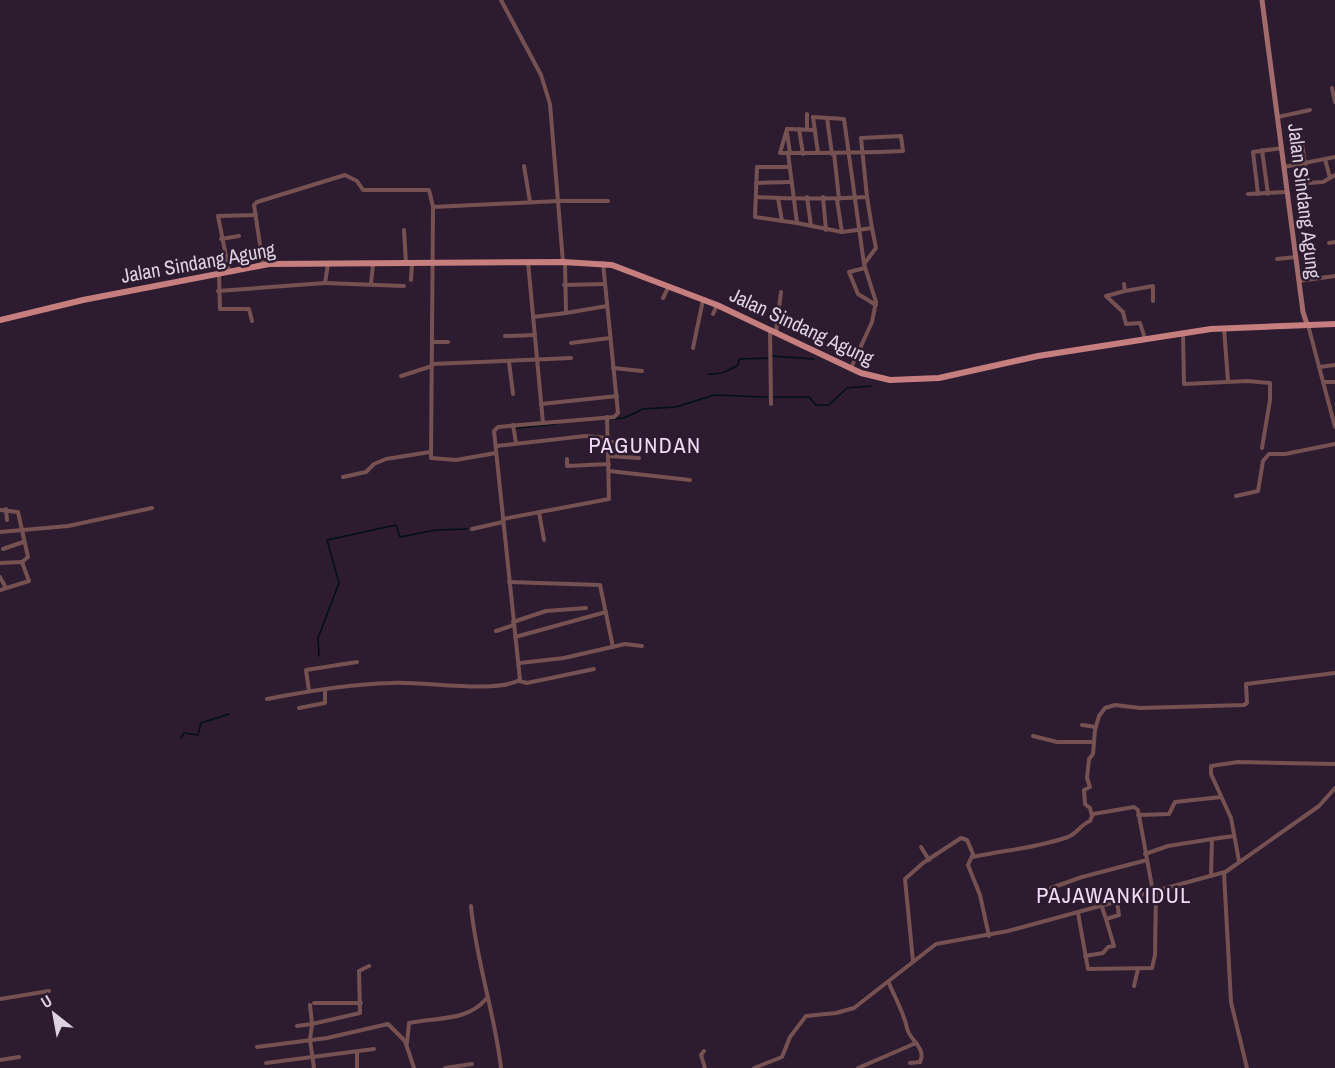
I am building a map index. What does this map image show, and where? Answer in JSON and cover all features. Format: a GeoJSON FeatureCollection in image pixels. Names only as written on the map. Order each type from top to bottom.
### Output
{"type":"FeatureCollection","features":[{"type":"Feature","properties":{"kind":"main road","name":"Jalan Sindang Agung"},"geometry":{"type":"LineString","coordinates":[[0,320],[83,300],[262,265],[564,262],[603,263],[669,286],[773,330],[851,369],[880,379],[915,381],[1038,356],[1224,328],[1307,324],[1303,312],[1262,0]]}},
{"type":"Feature","properties":{"kind":"main road"},"geometry":{"type":"LineString","coordinates":[[1296,324],[1303,312]]}},
{"type":"Feature","properties":{"kind":"main road"},"geometry":{"type":"LineString","coordinates":[[1307,324],[1335,324]]}},
{"type":"Feature","properties":{"kind":"street"},"geometry":{"type":"LineString","coordinates":[[501,0],[543,78],[550,108],[567,313]]}},
{"type":"Feature","properties":{"kind":"street"},"geometry":{"type":"LineString","coordinates":[[1332,88],[1335,102]]}},
{"type":"Feature","properties":{"kind":"street"},"geometry":{"type":"LineString","coordinates":[[1278,117],[1310,110]]}},
{"type":"Feature","properties":{"kind":"street"},"geometry":{"type":"LineString","coordinates":[[807,114],[807,129]]}},
{"type":"Feature","properties":{"kind":"street"},"geometry":{"type":"LineString","coordinates":[[818,153],[813,117],[844,119],[864,266],[876,294],[872,322],[851,369]]}},
{"type":"Feature","properties":{"kind":"street"},"geometry":{"type":"LineString","coordinates":[[827,118],[842,232]]}},
{"type":"Feature","properties":{"kind":"street"},"geometry":{"type":"LineString","coordinates":[[787,129],[815,130]]}},
{"type":"Feature","properties":{"kind":"street"},"geometry":{"type":"LineString","coordinates":[[787,129],[790,182],[797,223]]}},
{"type":"Feature","properties":{"kind":"street"},"geometry":{"type":"LineString","coordinates":[[787,129],[780,153],[833,154],[849,153],[863,153],[903,152],[901,136],[861,138],[863,153],[867,197],[876,248],[864,266],[849,272],[858,294],[876,305]]}},
{"type":"Feature","properties":{"kind":"street"},"geometry":{"type":"LineString","coordinates":[[799,129],[803,154]]}},
{"type":"Feature","properties":{"kind":"street"},"geometry":{"type":"LineString","coordinates":[[1302,144],[1310,184],[1333,177],[1325,159]]}},
{"type":"Feature","properties":{"kind":"street"},"geometry":{"type":"LineString","coordinates":[[1258,194],[1253,153],[1282,148]]}},
{"type":"Feature","properties":{"kind":"street"},"geometry":{"type":"LineString","coordinates":[[1262,150],[1268,194]]}},
{"type":"Feature","properties":{"kind":"street"},"geometry":{"type":"LineString","coordinates":[[1284,167],[1335,157]]}},
{"type":"Feature","properties":{"kind":"street"},"geometry":{"type":"LineString","coordinates":[[524,166],[530,202]]}},
{"type":"Feature","properties":{"kind":"street"},"geometry":{"type":"LineString","coordinates":[[789,167],[757,167],[755,217],[842,232],[872,228]]}},
{"type":"Feature","properties":{"kind":"street"},"geometry":{"type":"LineString","coordinates":[[262,265],[254,205],[257,202],[345,175],[357,181],[365,190],[429,190],[433,207],[430,452],[433,460],[468,458],[496,453]]}},
{"type":"Feature","properties":{"kind":"street"},"geometry":{"type":"LineString","coordinates":[[756,183],[790,182]]}},
{"type":"Feature","properties":{"kind":"street"},"geometry":{"type":"LineString","coordinates":[[1248,194],[1288,192]]}},
{"type":"Feature","properties":{"kind":"street"},"geometry":{"type":"LineString","coordinates":[[756,197],[838,199],[867,197]]}},
{"type":"Feature","properties":{"kind":"street"},"geometry":{"type":"LineString","coordinates":[[807,197],[811,226]]}},
{"type":"Feature","properties":{"kind":"street"},"geometry":{"type":"LineString","coordinates":[[823,197],[826,230]]}},
{"type":"Feature","properties":{"kind":"street"},"geometry":{"type":"LineString","coordinates":[[778,198],[782,221]]}},
{"type":"Feature","properties":{"kind":"street"},"geometry":{"type":"LineString","coordinates":[[433,207],[608,201]]}},
{"type":"Feature","properties":{"kind":"street"},"geometry":{"type":"LineString","coordinates":[[229,271],[221,239],[219,216],[256,215]]}},
{"type":"Feature","properties":{"kind":"street"},"geometry":{"type":"LineString","coordinates":[[404,230],[411,280]]}},
{"type":"Feature","properties":{"kind":"street"},"geometry":{"type":"LineString","coordinates":[[221,239],[239,236]]}},
{"type":"Feature","properties":{"kind":"street"},"geometry":{"type":"LineString","coordinates":[[1329,243],[1335,242]]}},
{"type":"Feature","properties":{"kind":"street"},"geometry":{"type":"LineString","coordinates":[[1276,259],[1296,256]]}},
{"type":"Feature","properties":{"kind":"street"},"geometry":{"type":"LineString","coordinates":[[528,262],[543,423]]}},
{"type":"Feature","properties":{"kind":"street"},"geometry":{"type":"LineString","coordinates":[[325,283],[328,263]]}},
{"type":"Feature","properties":{"kind":"street"},"geometry":{"type":"LineString","coordinates":[[371,284],[373,263]]}},
{"type":"Feature","properties":{"kind":"street"},"geometry":{"type":"LineString","coordinates":[[519,681],[522,676],[513,623],[495,428],[608,417],[618,413],[603,263]]}},
{"type":"Feature","properties":{"kind":"street"},"geometry":{"type":"LineString","coordinates":[[1311,279],[1314,266]]}},
{"type":"Feature","properties":{"kind":"street"},"geometry":{"type":"LineString","coordinates":[[219,273],[219,309],[249,309],[252,321]]}},
{"type":"Feature","properties":{"kind":"street"},"geometry":{"type":"LineString","coordinates":[[1299,281],[1335,276]]}},
{"type":"Feature","properties":{"kind":"street"},"geometry":{"type":"LineString","coordinates":[[218,291],[325,283],[404,286]]}},
{"type":"Feature","properties":{"kind":"street"},"geometry":{"type":"LineString","coordinates":[[564,285],[605,284]]}},
{"type":"Feature","properties":{"kind":"street"},"geometry":{"type":"LineString","coordinates":[[1124,284],[1125,291]]}},
{"type":"Feature","properties":{"kind":"street"},"geometry":{"type":"LineString","coordinates":[[663,298],[669,286]]}},
{"type":"Feature","properties":{"kind":"street"},"geometry":{"type":"LineString","coordinates":[[1145,339],[1140,323],[1126,324],[1124,312],[1106,296],[1153,286],[1153,302]]}},
{"type":"Feature","properties":{"kind":"street"},"geometry":{"type":"LineString","coordinates":[[771,404],[773,330],[781,292]]}},
{"type":"Feature","properties":{"kind":"street"},"geometry":{"type":"LineString","coordinates":[[693,348],[703,299]]}},
{"type":"Feature","properties":{"kind":"street"},"geometry":{"type":"LineString","coordinates":[[713,314],[717,305]]}},
{"type":"Feature","properties":{"kind":"street"},"geometry":{"type":"LineString","coordinates":[[532,317],[607,306]]}},
{"type":"Feature","properties":{"kind":"street"},"geometry":{"type":"LineString","coordinates":[[1307,324],[1335,427]]}},
{"type":"Feature","properties":{"kind":"street"},"geometry":{"type":"LineString","coordinates":[[1224,328],[1228,381]]}},
{"type":"Feature","properties":{"kind":"street"},"geometry":{"type":"LineString","coordinates":[[1183,334],[1184,384],[1228,381],[1270,383],[1270,400],[1262,448]]}},
{"type":"Feature","properties":{"kind":"street"},"geometry":{"type":"LineString","coordinates":[[506,336],[535,335]]}},
{"type":"Feature","properties":{"kind":"street"},"geometry":{"type":"LineString","coordinates":[[572,343],[610,338]]}},
{"type":"Feature","properties":{"kind":"street"},"geometry":{"type":"LineString","coordinates":[[432,342],[448,342]]}},
{"type":"Feature","properties":{"kind":"street"},"geometry":{"type":"LineString","coordinates":[[401,376],[432,365],[571,358]]}},
{"type":"Feature","properties":{"kind":"street"},"geometry":{"type":"LineString","coordinates":[[509,362],[513,394]]}},
{"type":"Feature","properties":{"kind":"street"},"geometry":{"type":"LineString","coordinates":[[1319,367],[1335,365]]}},
{"type":"Feature","properties":{"kind":"street"},"geometry":{"type":"LineString","coordinates":[[613,368],[642,371]]}},
{"type":"Feature","properties":{"kind":"street"},"geometry":{"type":"LineString","coordinates":[[1324,382],[1335,382]]}},
{"type":"Feature","properties":{"kind":"street"},"geometry":{"type":"LineString","coordinates":[[541,404],[616,396]]}},
{"type":"Feature","properties":{"kind":"street"},"geometry":{"type":"LineString","coordinates":[[472,529],[539,512],[609,499],[608,417]]}},
{"type":"Feature","properties":{"kind":"street"},"geometry":{"type":"LineString","coordinates":[[513,428],[516,443]]}},
{"type":"Feature","properties":{"kind":"street"},"geometry":{"type":"LineString","coordinates":[[496,446],[585,436],[632,443]]}},
{"type":"Feature","properties":{"kind":"street"},"geometry":{"type":"LineString","coordinates":[[1236,496],[1258,491],[1263,461],[1269,454],[1285,454],[1335,444]]}},
{"type":"Feature","properties":{"kind":"street"},"geometry":{"type":"LineString","coordinates":[[343,477],[366,472],[374,464],[386,459],[430,452]]}},
{"type":"Feature","properties":{"kind":"street"},"geometry":{"type":"LineString","coordinates":[[609,456],[639,458]]}},
{"type":"Feature","properties":{"kind":"street"},"geometry":{"type":"LineString","coordinates":[[567,459],[567,466],[609,464]]}},
{"type":"Feature","properties":{"kind":"street"},"geometry":{"type":"LineString","coordinates":[[609,471],[690,480]]}},
{"type":"Feature","properties":{"kind":"street"},"geometry":{"type":"LineString","coordinates":[[0,532],[66,527],[152,508]]}},
{"type":"Feature","properties":{"kind":"street"},"geometry":{"type":"LineString","coordinates":[[0,563],[22,562],[28,557],[18,512],[3,510],[7,520]]}},
{"type":"Feature","properties":{"kind":"street"},"geometry":{"type":"LineString","coordinates":[[539,512],[544,540]]}},
{"type":"Feature","properties":{"kind":"street"},"geometry":{"type":"LineString","coordinates":[[3,549],[23,542]]}},
{"type":"Feature","properties":{"kind":"street"},"geometry":{"type":"LineString","coordinates":[[0,590],[29,581],[22,562]]}},
{"type":"Feature","properties":{"kind":"street"},"geometry":{"type":"LineString","coordinates":[[0,577],[6,588]]}},
{"type":"Feature","properties":{"kind":"street"},"geometry":{"type":"LineString","coordinates":[[509,582],[599,584],[613,647]]}},
{"type":"Feature","properties":{"kind":"street"},"geometry":{"type":"LineString","coordinates":[[496,631],[546,611],[586,608]]}},
{"type":"Feature","properties":{"kind":"street"},"geometry":{"type":"LineString","coordinates":[[515,637],[606,612]]}},
{"type":"Feature","properties":{"kind":"street"},"geometry":{"type":"LineString","coordinates":[[520,663],[564,658],[625,644],[642,646]]}},
{"type":"Feature","properties":{"kind":"street"},"geometry":{"type":"LineString","coordinates":[[309,691],[306,670],[357,662]]}},
{"type":"Feature","properties":{"kind":"street"},"geometry":{"type":"LineString","coordinates":[[267,699],[309,691],[393,682],[491,686],[519,681],[527,683],[594,669]]}},
{"type":"Feature","properties":{"kind":"street"},"geometry":{"type":"LineString","coordinates":[[1092,816],[1089,807],[1085,804],[1084,790],[1090,787],[1087,778],[1101,712],[1115,705],[1140,708],[1244,705],[1247,703],[1246,684],[1335,673]]}},
{"type":"Feature","properties":{"kind":"street"},"geometry":{"type":"LineString","coordinates":[[298,708],[325,703],[325,689]]}},
{"type":"Feature","properties":{"kind":"street"},"geometry":{"type":"LineString","coordinates":[[1082,724],[1096,727]]}},
{"type":"Feature","properties":{"kind":"street"},"geometry":{"type":"LineString","coordinates":[[1033,736],[1058,742],[1093,742]]}},
{"type":"Feature","properties":{"kind":"street"},"geometry":{"type":"LineString","coordinates":[[1239,861],[1231,818],[1210,770],[1214,765],[1238,762],[1335,764]]}},
{"type":"Feature","properties":{"kind":"street"},"geometry":{"type":"LineString","coordinates":[[754,1068],[782,1057],[790,1037],[806,1016],[847,1011],[889,983],[936,944],[989,936],[1225,872],[1319,806],[1335,788]]}},
{"type":"Feature","properties":{"kind":"street"},"geometry":{"type":"LineString","coordinates":[[1138,815],[1169,814],[1175,802],[1221,797]]}},
{"type":"Feature","properties":{"kind":"street"},"geometry":{"type":"LineString","coordinates":[[989,936],[980,895],[968,865],[973,857],[1033,848],[1076,833],[1092,816],[1134,807],[1138,815],[1155,892],[1155,966],[1138,969],[1090,969],[1085,956],[1078,913]]}},
{"type":"Feature","properties":{"kind":"street"},"geometry":{"type":"LineString","coordinates":[[1145,854],[1168,846],[1234,836]]}},
{"type":"Feature","properties":{"kind":"street"},"geometry":{"type":"LineString","coordinates":[[913,961],[906,879],[961,838],[967,840],[973,857]]}},
{"type":"Feature","properties":{"kind":"street"},"geometry":{"type":"LineString","coordinates":[[1211,876],[1212,839]]}},
{"type":"Feature","properties":{"kind":"street"},"geometry":{"type":"LineString","coordinates":[[921,847],[929,860]]}},
{"type":"Feature","properties":{"kind":"street"},"geometry":{"type":"LineString","coordinates":[[1051,888],[1082,877],[1147,860]]}},
{"type":"Feature","properties":{"kind":"street"},"geometry":{"type":"LineString","coordinates":[[1225,872],[1231,1002],[1247,1068]]}},
{"type":"Feature","properties":{"kind":"street"},"geometry":{"type":"LineString","coordinates":[[1106,919],[1119,916],[1117,902]]}},
{"type":"Feature","properties":{"kind":"street"},"geometry":{"type":"LineString","coordinates":[[471,906],[486,999],[497,1029],[501,1068]]}},
{"type":"Feature","properties":{"kind":"street"},"geometry":{"type":"LineString","coordinates":[[1085,956],[1103,953],[1108,947],[1114,946],[1102,906]]}},
{"type":"Feature","properties":{"kind":"street"},"geometry":{"type":"LineString","coordinates":[[297,1026],[358,1015],[361,1004],[359,971],[369,966]]}},
{"type":"Feature","properties":{"kind":"street"},"geometry":{"type":"LineString","coordinates":[[1134,986],[1138,969]]}},
{"type":"Feature","properties":{"kind":"street"},"geometry":{"type":"LineString","coordinates":[[889,983],[907,1021],[907,1030],[920,1049],[922,1061],[910,1063]]}},
{"type":"Feature","properties":{"kind":"street"},"geometry":{"type":"LineString","coordinates":[[0,999],[50,991]]}},
{"type":"Feature","properties":{"kind":"street"},"geometry":{"type":"LineString","coordinates":[[414,1068],[407,1044],[409,1023],[467,1013],[478,1008],[486,999]]}},
{"type":"Feature","properties":{"kind":"street"},"geometry":{"type":"LineString","coordinates":[[314,1068],[310,1040],[312,1004],[361,1004]]}},
{"type":"Feature","properties":{"kind":"street"},"geometry":{"type":"LineString","coordinates":[[257,1047],[310,1040],[388,1024],[407,1044]]}},
{"type":"Feature","properties":{"kind":"street"},"geometry":{"type":"LineString","coordinates":[[858,1068],[916,1043]]}},
{"type":"Feature","properties":{"kind":"street"},"geometry":{"type":"LineString","coordinates":[[267,1064],[374,1050]]}},
{"type":"Feature","properties":{"kind":"street"},"geometry":{"type":"LineString","coordinates":[[704,1051],[701,1055],[705,1068]]}},
{"type":"Feature","properties":{"kind":"street"},"geometry":{"type":"LineString","coordinates":[[357,1052],[357,1068]]}},
{"type":"Feature","properties":{"kind":"street"},"geometry":{"type":"LineString","coordinates":[[0,1060],[19,1057]]}},
{"type":"Feature","properties":{"kind":"street"},"geometry":{"type":"LineString","coordinates":[[445,1068],[472,1064]]}},
{"type":"Feature","properties":{"kind":"waterway"},"geometry":{"type":"LineString","coordinates":[[771,356],[814,359]]}},
{"type":"Feature","properties":{"kind":"waterway"},"geometry":{"type":"LineString","coordinates":[[708,374],[731,369],[738,365],[739,359],[768,358]]}},
{"type":"Feature","properties":{"kind":"waterway"},"geometry":{"type":"LineString","coordinates":[[772,397],[809,397],[816,405],[829,405],[847,388],[871,386]]}},
{"type":"Feature","properties":{"kind":"waterway"},"geometry":{"type":"LineString","coordinates":[[611,419],[624,418],[643,409],[676,407],[714,395],[767,397]]}},
{"type":"Feature","properties":{"kind":"waterway"},"geometry":{"type":"LineString","coordinates":[[516,428],[556,424]]}},
{"type":"Feature","properties":{"kind":"waterway"},"geometry":{"type":"LineString","coordinates":[[319,656],[318,638],[339,583],[327,540],[396,525],[400,537],[436,530],[467,529]]}},
{"type":"Feature","properties":{"kind":"waterway"},"geometry":{"type":"LineString","coordinates":[[181,738],[184,733],[198,735],[201,723],[229,714]]}},
{"type":"Feature","properties":{"kind":"district","name":"PAGUNDAN"},"geometry":{"type":"Point","coordinates":[645,445]}},
{"type":"Feature","properties":{"kind":"district","name":"PAJAWANKIDUL"},"geometry":{"type":"Point","coordinates":[1114,895]}}]}
